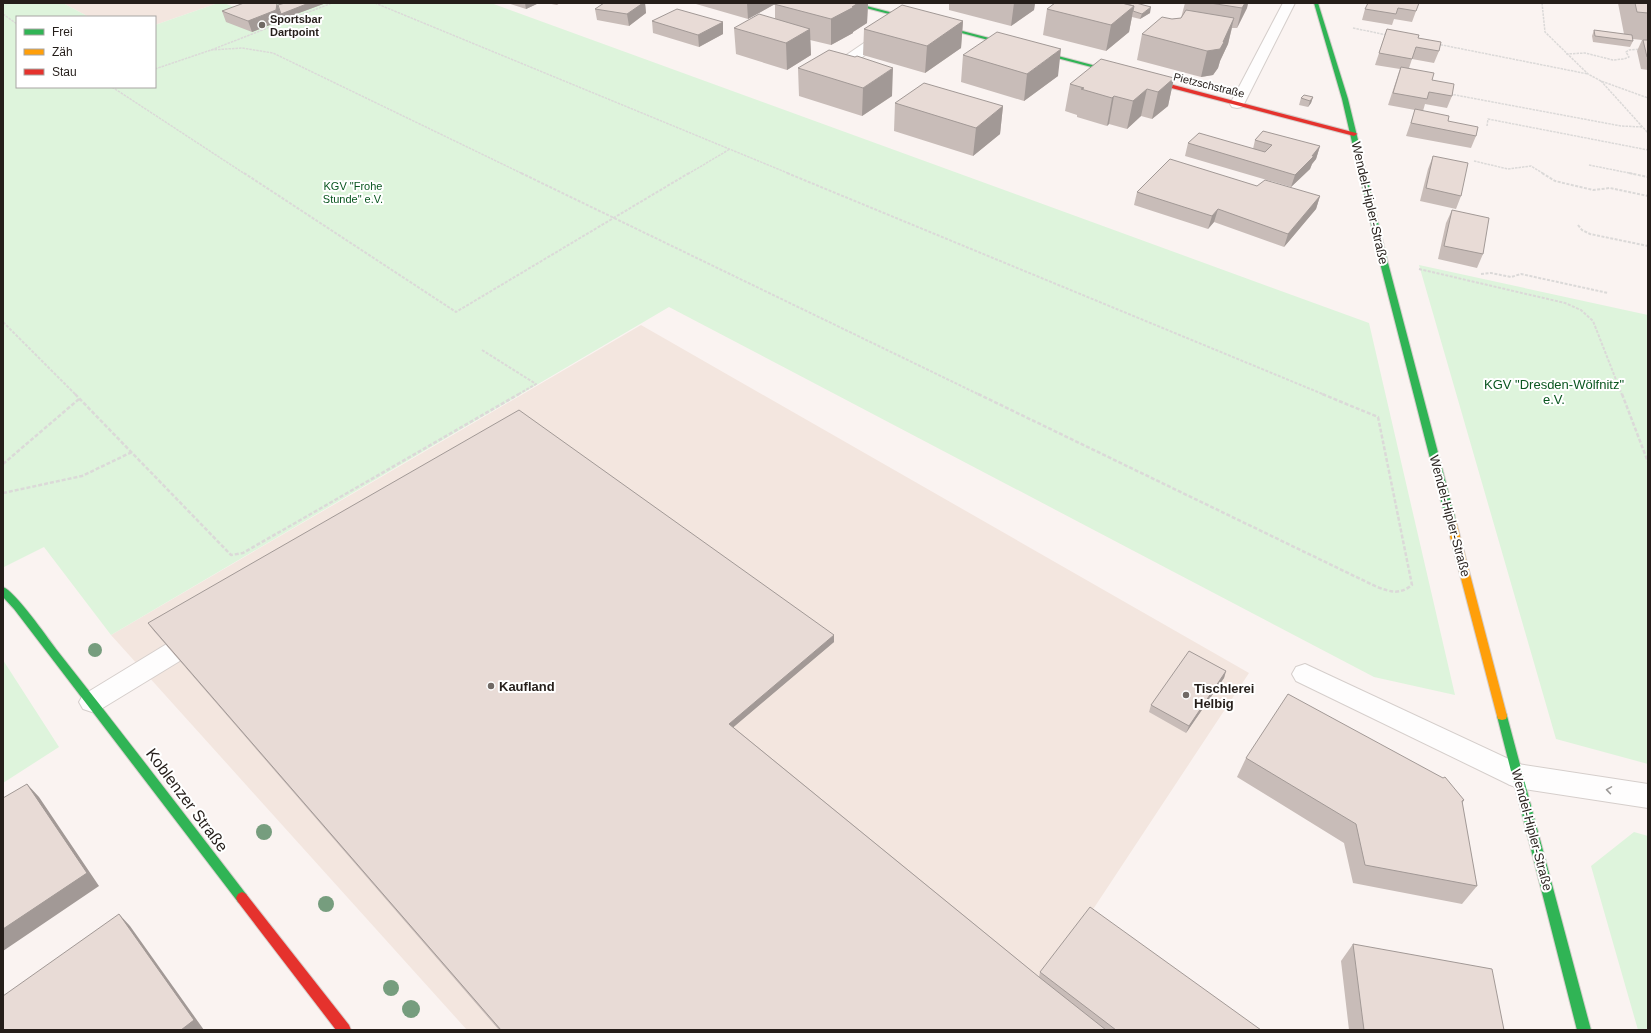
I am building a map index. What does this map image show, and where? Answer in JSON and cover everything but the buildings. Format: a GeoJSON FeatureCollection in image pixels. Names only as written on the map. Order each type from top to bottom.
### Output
{"type":"FeatureCollection","features":[{"type":"Feature","properties":{"kind":"street","name":"Pietzschstraße"},"geometry":{"type":"LineString","coordinates":[[849,3],[909,20],[1354,134]]}},
{"type":"Feature","properties":{"kind":"street"},"geometry":{"type":"LineString","coordinates":[[1237,104],[1289,3]]}},
{"type":"Feature","properties":{"kind":"street","name":"Wendel-Hipler-Straße"},"geometry":{"type":"LineString","coordinates":[[1316,3],[1323,22],[1354,134],[1384,263],[1584,1030]]}},
{"type":"Feature","properties":{"kind":"street"},"geometry":{"type":"LineString","coordinates":[[880,73],[854,66],[847,61],[909,20]]}},
{"type":"Feature","properties":{"kind":"street","name":"Koblenzer Straße"},"geometry":{"type":"LineString","coordinates":[[3,591],[22,612],[92,702],[344,1030]]}},
{"type":"Feature","properties":{"kind":"street"},"geometry":{"type":"LineString","coordinates":[[92,702],[214,627]]}},
{"type":"Feature","properties":{"kind":"street"},"geometry":{"type":"LineString","coordinates":[[1305,674],[1518,776],[1648,796]]}},
{"type":"Feature","properties":{"kind":"path"},"geometry":{"type":"LineString","coordinates":[[156,69],[211,50],[332,3]]}},
{"type":"Feature","properties":{"kind":"path"},"geometry":{"type":"LineString","coordinates":[[211,50],[236,47],[257,48],[273,53],[1377,587],[1389,591],[1404,591],[1412,585],[1378,417],[374,3]]}},
{"type":"Feature","properties":{"kind":"path"},"geometry":{"type":"LineString","coordinates":[[1542,3],[1545,32],[1588,74],[1601,81],[1648,98]]}},
{"type":"Feature","properties":{"kind":"path"},"geometry":{"type":"LineString","coordinates":[[3,14],[16,23]]}},
{"type":"Feature","properties":{"kind":"path"},"geometry":{"type":"LineString","coordinates":[[1323,22],[1393,36]]}},
{"type":"Feature","properties":{"kind":"path"},"geometry":{"type":"LineString","coordinates":[[1432,43],[1588,74]]}},
{"type":"Feature","properties":{"kind":"path"},"geometry":{"type":"LineString","coordinates":[[1566,54],[1583,53],[1618,61],[1629,57],[1626,52],[1629,50],[1642,49]]}},
{"type":"Feature","properties":{"kind":"path"},"geometry":{"type":"LineString","coordinates":[[1601,81],[1648,133]]}},
{"type":"Feature","properties":{"kind":"path"},"geometry":{"type":"LineString","coordinates":[[114,88],[456,312],[615,219],[730,149]]}},
{"type":"Feature","properties":{"kind":"path"},"geometry":{"type":"LineString","coordinates":[[1450,94],[1621,126],[1643,127]]}},
{"type":"Feature","properties":{"kind":"path"},"geometry":{"type":"LineString","coordinates":[[1487,126],[1488,119],[1648,150]]}},
{"type":"Feature","properties":{"kind":"path"},"geometry":{"type":"LineString","coordinates":[[1474,160],[1508,169],[1531,166],[1555,181],[1563,184],[1572,184],[1593,190],[1610,188],[1648,196]]}},
{"type":"Feature","properties":{"kind":"path"},"geometry":{"type":"LineString","coordinates":[[1589,165],[1648,177]]}},
{"type":"Feature","properties":{"kind":"path"},"geometry":{"type":"LineString","coordinates":[[1578,224],[1582,230],[1590,234],[1648,246]]}},
{"type":"Feature","properties":{"kind":"path"},"geometry":{"type":"LineString","coordinates":[[1384,263],[1420,269],[1565,303],[1579,307],[1586,312],[1593,321],[1648,462]]}},
{"type":"Feature","properties":{"kind":"path"},"geometry":{"type":"LineString","coordinates":[[1481,274],[1491,273],[1511,278],[1521,274],[1608,293]]}},
{"type":"Feature","properties":{"kind":"path"},"geometry":{"type":"LineString","coordinates":[[3,322],[132,452],[231,555],[243,553],[536,384],[482,350]]}},
{"type":"Feature","properties":{"kind":"path"},"geometry":{"type":"LineString","coordinates":[[3,464],[79,399]]}},
{"type":"Feature","properties":{"kind":"path"},"geometry":{"type":"LineString","coordinates":[[3,493],[82,476],[132,452]]}},
{"type":"Feature","properties":{"kind":"shaded area"},"geometry":{"type":"Polygon","coordinates":[[[63,3],[218,3],[156,25],[156,16],[87,16],[63,3]]]}},
{"type":"Feature","properties":{"kind":"shaded area"},"geometry":{"type":"Polygon","coordinates":[[[641,325],[1249,673],[1086,920],[1096,1030],[467,1030],[111,635],[641,325]]]}},
{"type":"Feature","properties":{"kind":"green space","name":"KGV \"Frohe Stunde\" e.V."},"geometry":{"type":"Polygon","coordinates":[[[3,3],[63,3],[87,16],[16,16],[16,88],[156,88],[156,25],[218,3],[224,3],[249,13],[275,3],[491,3],[1369,323],[1455,695],[1374,677],[669,307],[111,635],[44,547],[4,567],[3,3]]]}},
{"type":"Feature","properties":{"kind":"green space","name":"KGV \"Dresden-Wölfnitz\" e.V."},"geometry":{"type":"Polygon","coordinates":[[[1419,265],[1648,315],[1648,764],[1556,739],[1419,265]]]}},
{"type":"Feature","properties":{"kind":"green space"},"geometry":{"type":"Polygon","coordinates":[[[3,660],[59,747],[3,783],[3,660]]]}},
{"type":"Feature","properties":{"kind":"green space"},"geometry":{"type":"Polygon","coordinates":[[[1634,832],[1648,836],[1648,1030],[1638,1030],[1591,866],[1634,832]]]}},
{"type":"Feature","properties":{"kind":"traffic: fast"},"geometry":{"type":"LineString","coordinates":[[849,3],[1162,84]]}},
{"type":"Feature","properties":{"kind":"traffic: fast"},"geometry":{"type":"LineString","coordinates":[[1316,3],[1345,99],[1384,263],[1451,521]]}},
{"type":"Feature","properties":{"kind":"traffic: fast"},"geometry":{"type":"LineString","coordinates":[[3,591],[17,606],[92,702],[242,898]]}},
{"type":"Feature","properties":{"kind":"traffic: fast"},"geometry":{"type":"LineString","coordinates":[[1502,716],[1584,1030]]}},
{"type":"Feature","properties":{"kind":"traffic: slow"},"geometry":{"type":"LineString","coordinates":[[1451,521],[1502,716]]}},
{"type":"Feature","properties":{"kind":"traffic: jam"},"geometry":{"type":"LineString","coordinates":[[1162,84],[1354,134]]}},
{"type":"Feature","properties":{"kind":"traffic: jam"},"geometry":{"type":"LineString","coordinates":[[242,898],[344,1030]]}},
{"type":"Feature","properties":{"kind":"place","name":"Sportsbar Dartpoint"},"geometry":{"type":"Point","coordinates":[262,25]}},
{"type":"Feature","properties":{"kind":"place","name":"Kaufland"},"geometry":{"type":"Point","coordinates":[491,686]}},
{"type":"Feature","properties":{"kind":"place","name":"Tischlerei Helbig"},"geometry":{"type":"Point","coordinates":[1186,695]}}]}
